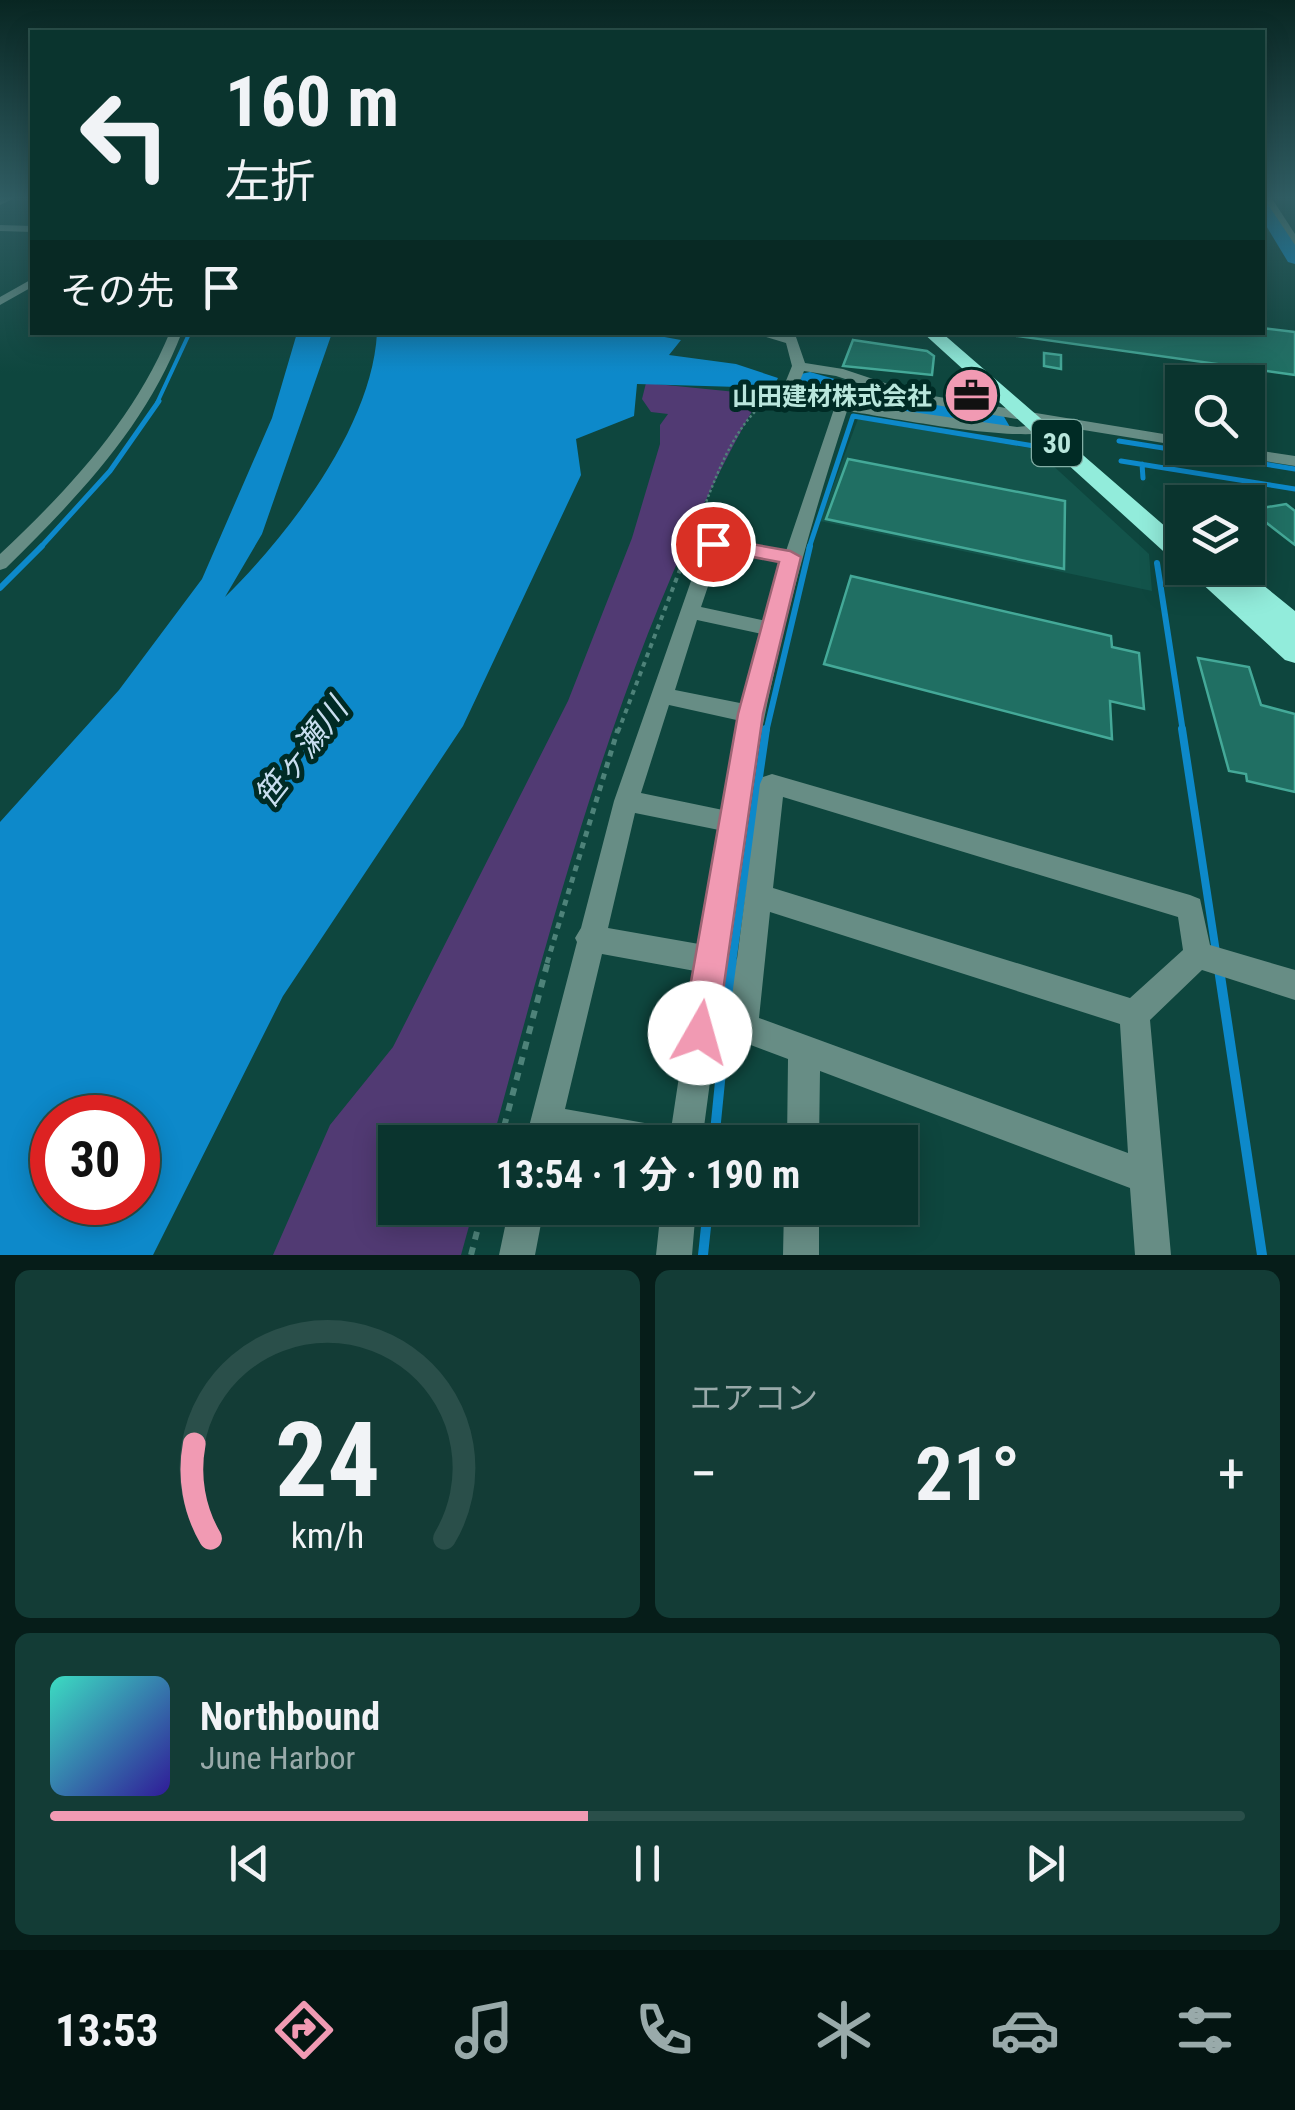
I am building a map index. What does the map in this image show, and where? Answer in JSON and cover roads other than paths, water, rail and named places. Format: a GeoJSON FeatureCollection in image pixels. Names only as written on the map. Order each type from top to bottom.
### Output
{"type":"FeatureCollection","features":[{"type":"Feature","properties":{"kind":"highway","name":"30"},"geometry":{"type":"LineString","coordinates":[[933,335],[1020,412],[1050,425],[1165,516]]}},
{"type":"Feature","properties":{"kind":"highway","name":"30"},"geometry":{"type":"LineString","coordinates":[[951,335],[1165,537]]}},
{"type":"Feature","properties":{"kind":"highway"},"geometry":{"type":"LineString","coordinates":[[1217,585],[1295,653]]}},
{"type":"Feature","properties":{"kind":"highway"},"geometry":{"type":"LineString","coordinates":[[1247,585],[1295,626]]}},
{"type":"Feature","properties":{"kind":"street"},"geometry":{"type":"LineString","coordinates":[[0,302],[30,283]]}},
{"type":"Feature","properties":{"kind":"street"},"geometry":{"type":"LineString","coordinates":[[0,564],[53,513],[141,403],[168,358],[175,335]]}},
{"type":"Feature","properties":{"kind":"street"},"geometry":{"type":"LineString","coordinates":[[765,335],[794,345],[800,371],[785,394],[792,400],[842,408],[856,405],[1018,431],[1050,425],[1165,440]]}},
{"type":"Feature","properties":{"kind":"street"},"geometry":{"type":"LineString","coordinates":[[800,371],[829,370],[902,394],[1020,412]]}},
{"type":"Feature","properties":{"kind":"street"},"geometry":{"type":"LineString","coordinates":[[688,1125],[709,960],[751,714],[790,557],[842,408]]}},
{"type":"Feature","properties":{"kind":"street"},"geometry":{"type":"LineString","coordinates":[[1265,456],[1295,461]]}},
{"type":"Feature","properties":{"kind":"street"},"geometry":{"type":"LineString","coordinates":[[545,1125],[626,801],[643,693],[688,612],[713,544],[790,557]]}},
{"type":"Feature","properties":{"kind":"street"},"geometry":{"type":"LineString","coordinates":[[688,612],[772,629]]}},
{"type":"Feature","properties":{"kind":"street"},"geometry":{"type":"LineString","coordinates":[[643,693],[751,714]]}},
{"type":"Feature","properties":{"kind":"street"},"geometry":{"type":"LineString","coordinates":[[1148,1177],[744,1027],[772,784],[1190,908],[1213,959],[1295,985]]}},
{"type":"Feature","properties":{"kind":"street"},"geometry":{"type":"LineString","coordinates":[[626,801],[731,822]]}},
{"type":"Feature","properties":{"kind":"street"},"geometry":{"type":"LineString","coordinates":[[759,896],[1134,1014]]}},
{"type":"Feature","properties":{"kind":"street"},"geometry":{"type":"LineString","coordinates":[[589,938],[709,960]]}},
{"type":"Feature","properties":{"kind":"street"},"geometry":{"type":"LineString","coordinates":[[1134,1014],[1213,959]]}},
{"type":"Feature","properties":{"kind":"street"},"geometry":{"type":"LineString","coordinates":[[1134,1014],[1154,1255]]}},
{"type":"Feature","properties":{"kind":"street"},"geometry":{"type":"LineString","coordinates":[[803,1125],[804,1050]]}},
{"type":"Feature","properties":{"kind":"street"},"geometry":{"type":"LineString","coordinates":[[517,1255],[523,1225]]}},
{"type":"Feature","properties":{"kind":"street"},"geometry":{"type":"LineString","coordinates":[[674,1255],[677,1225]]}},
{"type":"Feature","properties":{"kind":"street"},"geometry":{"type":"LineString","coordinates":[[801,1255],[802,1225]]}},
{"type":"Feature","properties":{"kind":"water","name":"笹ヶ瀬川"},"geometry":{"type":"Polygon","coordinates":[[[296,335],[331,335],[262,534],[225,597],[275,542],[324,476],[360,404],[372,368],[377,335],[654,335],[681,340],[669,355],[736,364],[778,378],[773,388],[637,384],[634,416],[576,439],[581,475],[463,726],[283,996],[153,1255],[0,1255],[0,822],[119,690],[202,579],[272,418],[296,335]]]}},
{"type":"Feature","properties":{"kind":"water"},"geometry":{"type":"Polygon","coordinates":[[[810,372],[856,385],[856,391],[1003,415],[1010,427],[792,396],[796,375],[810,372]]]}},
{"type":"Feature","properties":{"kind":"waterway"},"geometry":{"type":"LineString","coordinates":[[157,403],[189,335]]}},
{"type":"Feature","properties":{"kind":"waterway"},"geometry":{"type":"LineString","coordinates":[[40,548],[110,471],[159,401]]}},
{"type":"Feature","properties":{"kind":"waterway"},"geometry":{"type":"LineString","coordinates":[[809,548],[853,416],[1034,446]]}},
{"type":"Feature","properties":{"kind":"waterway"},"geometry":{"type":"LineString","coordinates":[[1119,441],[1295,469]]}},
{"type":"Feature","properties":{"kind":"waterway"},"geometry":{"type":"LineString","coordinates":[[1121,461],[1142,464]]}},
{"type":"Feature","properties":{"kind":"waterway"},"geometry":{"type":"LineString","coordinates":[[1142,464],[1295,489]]}},
{"type":"Feature","properties":{"kind":"waterway"},"geometry":{"type":"LineString","coordinates":[[1142,464],[1143,478]]}},
{"type":"Feature","properties":{"kind":"waterway"},"geometry":{"type":"LineString","coordinates":[[766,732],[810,546]]}},
{"type":"Feature","properties":{"kind":"waterway"},"geometry":{"type":"LineString","coordinates":[[0,588],[40,548]]}},
{"type":"Feature","properties":{"kind":"waterway"},"geometry":{"type":"LineString","coordinates":[[1157,563],[1183,732]]}},
{"type":"Feature","properties":{"kind":"waterway"},"geometry":{"type":"LineString","coordinates":[[732,963],[766,729]]}},
{"type":"Feature","properties":{"kind":"waterway"},"geometry":{"type":"LineString","coordinates":[[1182,729],[1216,952]]}},
{"type":"Feature","properties":{"kind":"waterway"},"geometry":{"type":"LineString","coordinates":[[716,1125],[732,961]]}},
{"type":"Feature","properties":{"kind":"waterway"},"geometry":{"type":"LineString","coordinates":[[1219,969],[1262,1255]]}},
{"type":"Feature","properties":{"kind":"waterway"},"geometry":{"type":"LineString","coordinates":[[703,1255],[706,1225]]}},
{"type":"Feature","properties":{"kind":"place","name":"山田建材株式会社"},"geometry":{"type":"Point","coordinates":[971,396]}}]}
